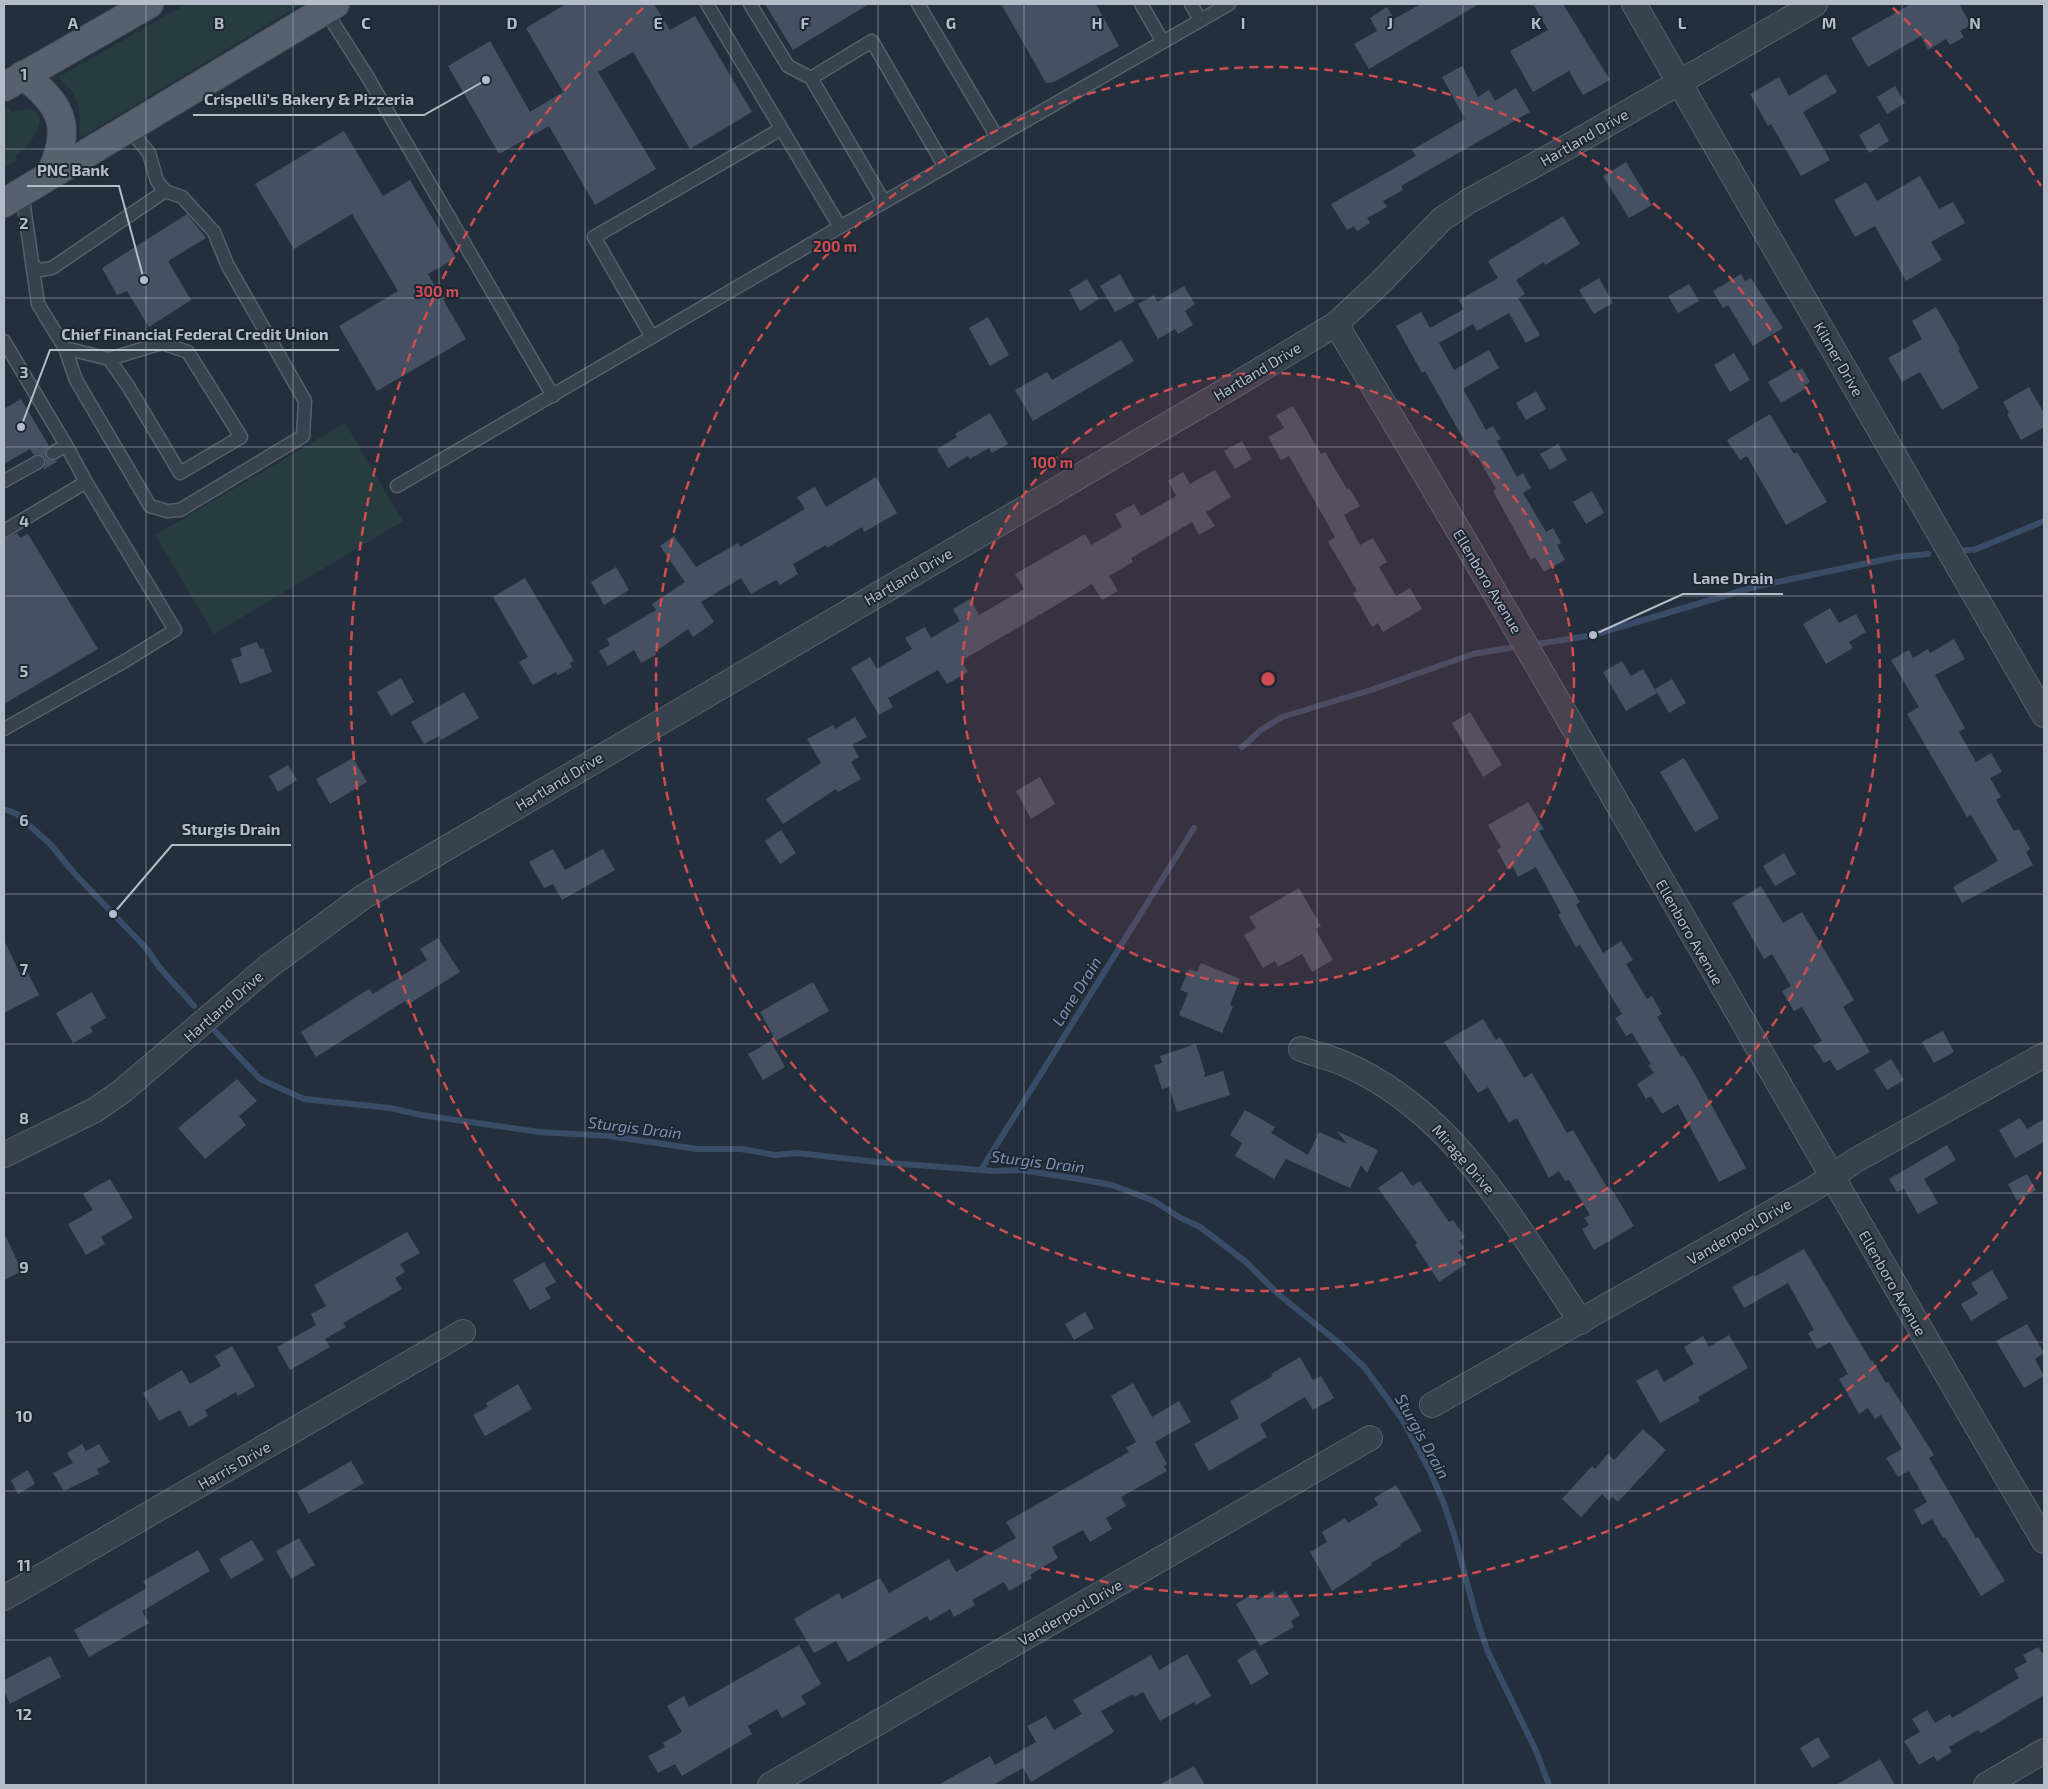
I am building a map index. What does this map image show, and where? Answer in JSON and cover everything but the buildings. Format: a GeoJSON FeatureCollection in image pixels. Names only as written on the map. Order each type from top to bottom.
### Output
{"type":"FeatureCollection","features":[{"type":"Feature","properties":{"kind":"main road"},"geometry":{"type":"LineString","coordinates":[[14,81],[147,4]]}},
{"type":"Feature","properties":{"kind":"main road"},"geometry":{"type":"LineString","coordinates":[[13,198],[330,7]]}},
{"type":"Feature","properties":{"kind":"main road"},"geometry":{"type":"LineString","coordinates":[[14,81],[51,99],[60,119],[62,142],[50,175]]}},
{"type":"Feature","properties":{"kind":"street","name":"Kilmer Drive"},"geometry":{"type":"LineString","coordinates":[[1634,4],[2044,715]]}},
{"type":"Feature","properties":{"kind":"street","name":"Hartland Drive"},"geometry":{"type":"LineString","coordinates":[[4,1155],[95,1110],[121,1092],[269,966],[362,897],[1336,324],[1381,282],[1442,219],[1469,201],[1815,4]]}},
{"type":"Feature","properties":{"kind":"street","name":"Ellenboro Avenue"},"geometry":{"type":"LineString","coordinates":[[1336,324],[1512,620],[1831,1177],[2044,1541]]}},
{"type":"Feature","properties":{"kind":"street","name":"Mirage Drive"},"geometry":{"type":"LineString","coordinates":[[1301,1050],[1345,1064],[1396,1093],[1427,1117],[1454,1143],[1495,1193],[1580,1322]]}},
{"type":"Feature","properties":{"kind":"street","name":"Vanderpool Drive"},"geometry":{"type":"LineString","coordinates":[[1432,1405],[1804,1194],[1856,1160],[2044,1055]]}},
{"type":"Feature","properties":{"kind":"street","name":"Harris Drive"},"geometry":{"type":"LineString","coordinates":[[4,1598],[464,1332]]}},
{"type":"Feature","properties":{"kind":"street","name":"Vanderpool Drive"},"geometry":{"type":"LineString","coordinates":[[770,1785],[1370,1438]]}},
{"type":"Feature","properties":{"kind":"street"},"geometry":{"type":"LineString","coordinates":[[1986,1785],[2044,1751]]}},
{"type":"Feature","properties":{"kind":"lane"},"geometry":{"type":"LineString","coordinates":[[706,4],[840,227]]}},
{"type":"Feature","properties":{"kind":"lane"},"geometry":{"type":"LineString","coordinates":[[750,4],[788,66],[812,78],[884,202]]}},
{"type":"Feature","properties":{"kind":"lane"},"geometry":{"type":"LineString","coordinates":[[918,4],[997,137]]}},
{"type":"Feature","properties":{"kind":"lane"},"geometry":{"type":"LineString","coordinates":[[1141,4],[1163,42]]}},
{"type":"Feature","properties":{"kind":"lane"},"geometry":{"type":"LineString","coordinates":[[1191,4],[1200,20]]}},
{"type":"Feature","properties":{"kind":"lane"},"geometry":{"type":"LineString","coordinates":[[397,486],[840,227],[1229,4]]}},
{"type":"Feature","properties":{"kind":"lane"},"geometry":{"type":"LineString","coordinates":[[330,7],[372,84],[553,396]]}},
{"type":"Feature","properties":{"kind":"lane"},"geometry":{"type":"LineString","coordinates":[[812,78],[872,41],[945,167]]}},
{"type":"Feature","properties":{"kind":"lane"},"geometry":{"type":"LineString","coordinates":[[13,198],[33,266],[38,304],[65,348],[76,380],[150,506],[167,512],[180,510],[303,436],[305,401],[227,264],[214,232],[182,197],[165,190],[158,181],[148,153],[129,129]]}},
{"type":"Feature","properties":{"kind":"lane"},"geometry":{"type":"LineString","coordinates":[[652,337],[594,237],[782,129]]}},
{"type":"Feature","properties":{"kind":"lane"},"geometry":{"type":"LineString","coordinates":[[33,266],[40,270],[52,268],[165,190]]}},
{"type":"Feature","properties":{"kind":"lane"},"geometry":{"type":"LineString","coordinates":[[65,348],[108,359],[162,343],[188,352],[240,438],[180,473],[128,386],[108,359]]}},
{"type":"Feature","properties":{"kind":"lane"},"geometry":{"type":"LineString","coordinates":[[4,729],[176,630],[86,482],[66,445],[5,347]]}},
{"type":"Feature","properties":{"kind":"lane"},"geometry":{"type":"LineString","coordinates":[[53,453],[66,445]]}},
{"type":"Feature","properties":{"kind":"lane"},"geometry":{"type":"LineString","coordinates":[[4,482],[38,462]]}},
{"type":"Feature","properties":{"kind":"lane"},"geometry":{"type":"LineString","coordinates":[[4,530],[86,482]]}},
{"type":"Feature","properties":{"kind":"green space"},"geometry":{"type":"Polygon","coordinates":[[[187,4],[302,4],[82,137],[79,134],[80,118],[78,104],[71,91],[60,80],[60,76],[187,4]]]}},
{"type":"Feature","properties":{"kind":"green space"},"geometry":{"type":"Polygon","coordinates":[[[8,107],[11,112],[26,109],[35,111],[39,116],[40,123],[31,140],[15,156],[17,160],[4,168],[4,110],[8,107]]]}},
{"type":"Feature","properties":{"kind":"green space"},"geometry":{"type":"Polygon","coordinates":[[[345,423],[403,521],[214,634],[155,535],[345,423]]]}},
{"type":"Feature","properties":{"kind":"waterway","name":"Lane Drain"},"geometry":{"type":"LineString","coordinates":[[1964,550],[1974,550],[2044,521]]}},
{"type":"Feature","properties":{"kind":"waterway","name":"Lane Drain"},"geometry":{"type":"LineString","coordinates":[[1531,645],[1593,635],[1758,586],[1897,557],[1928,554]]}},
{"type":"Feature","properties":{"kind":"waterway","name":"Lane Drain"},"geometry":{"type":"LineString","coordinates":[[1242,747],[1261,730],[1282,717],[1371,690],[1473,654],[1521,646]]}},
{"type":"Feature","properties":{"kind":"waterway","name":"Sturgis Drain"},"geometry":{"type":"LineString","coordinates":[[4,809],[17,814],[51,845],[74,873],[146,948],[160,968],[194,1006]]}},
{"type":"Feature","properties":{"kind":"waterway","name":"Lane Drain"},"geometry":{"type":"LineString","coordinates":[[981,1170],[1194,828]]}},
{"type":"Feature","properties":{"kind":"waterway","name":"Sturgis Drain"},"geometry":{"type":"LineString","coordinates":[[216,1032],[260,1079],[304,1099],[390,1108],[421,1115],[540,1132],[610,1136],[697,1149],[741,1149],[775,1155],[797,1153],[877,1162],[994,1171],[1021,1170],[1112,1185],[1154,1201],[1179,1217],[1200,1227],[1246,1262],[1277,1293],[1340,1344],[1365,1368],[1402,1419],[1430,1471],[1444,1504],[1488,1652],[1537,1753],[1549,1785]]}},
{"type":"Feature","properties":{"kind":"place","name":"Crispelli’s Bakery & Pizzeria"},"geometry":{"type":"Point","coordinates":[486,80]}},
{"type":"Feature","properties":{"kind":"place","name":"PNC Bank"},"geometry":{"type":"Point","coordinates":[144,280]}},
{"type":"Feature","properties":{"kind":"place","name":"Chief Financial Federal Credit Union"},"geometry":{"type":"Point","coordinates":[21,427]}},
{"type":"Feature","properties":{"kind":"place","name":"Lane Drain"},"geometry":{"type":"Point","coordinates":[1593,635]}},
{"type":"Feature","properties":{"kind":"place","name":"Sturgis Drain"},"geometry":{"type":"Point","coordinates":[113,914]}}]}
